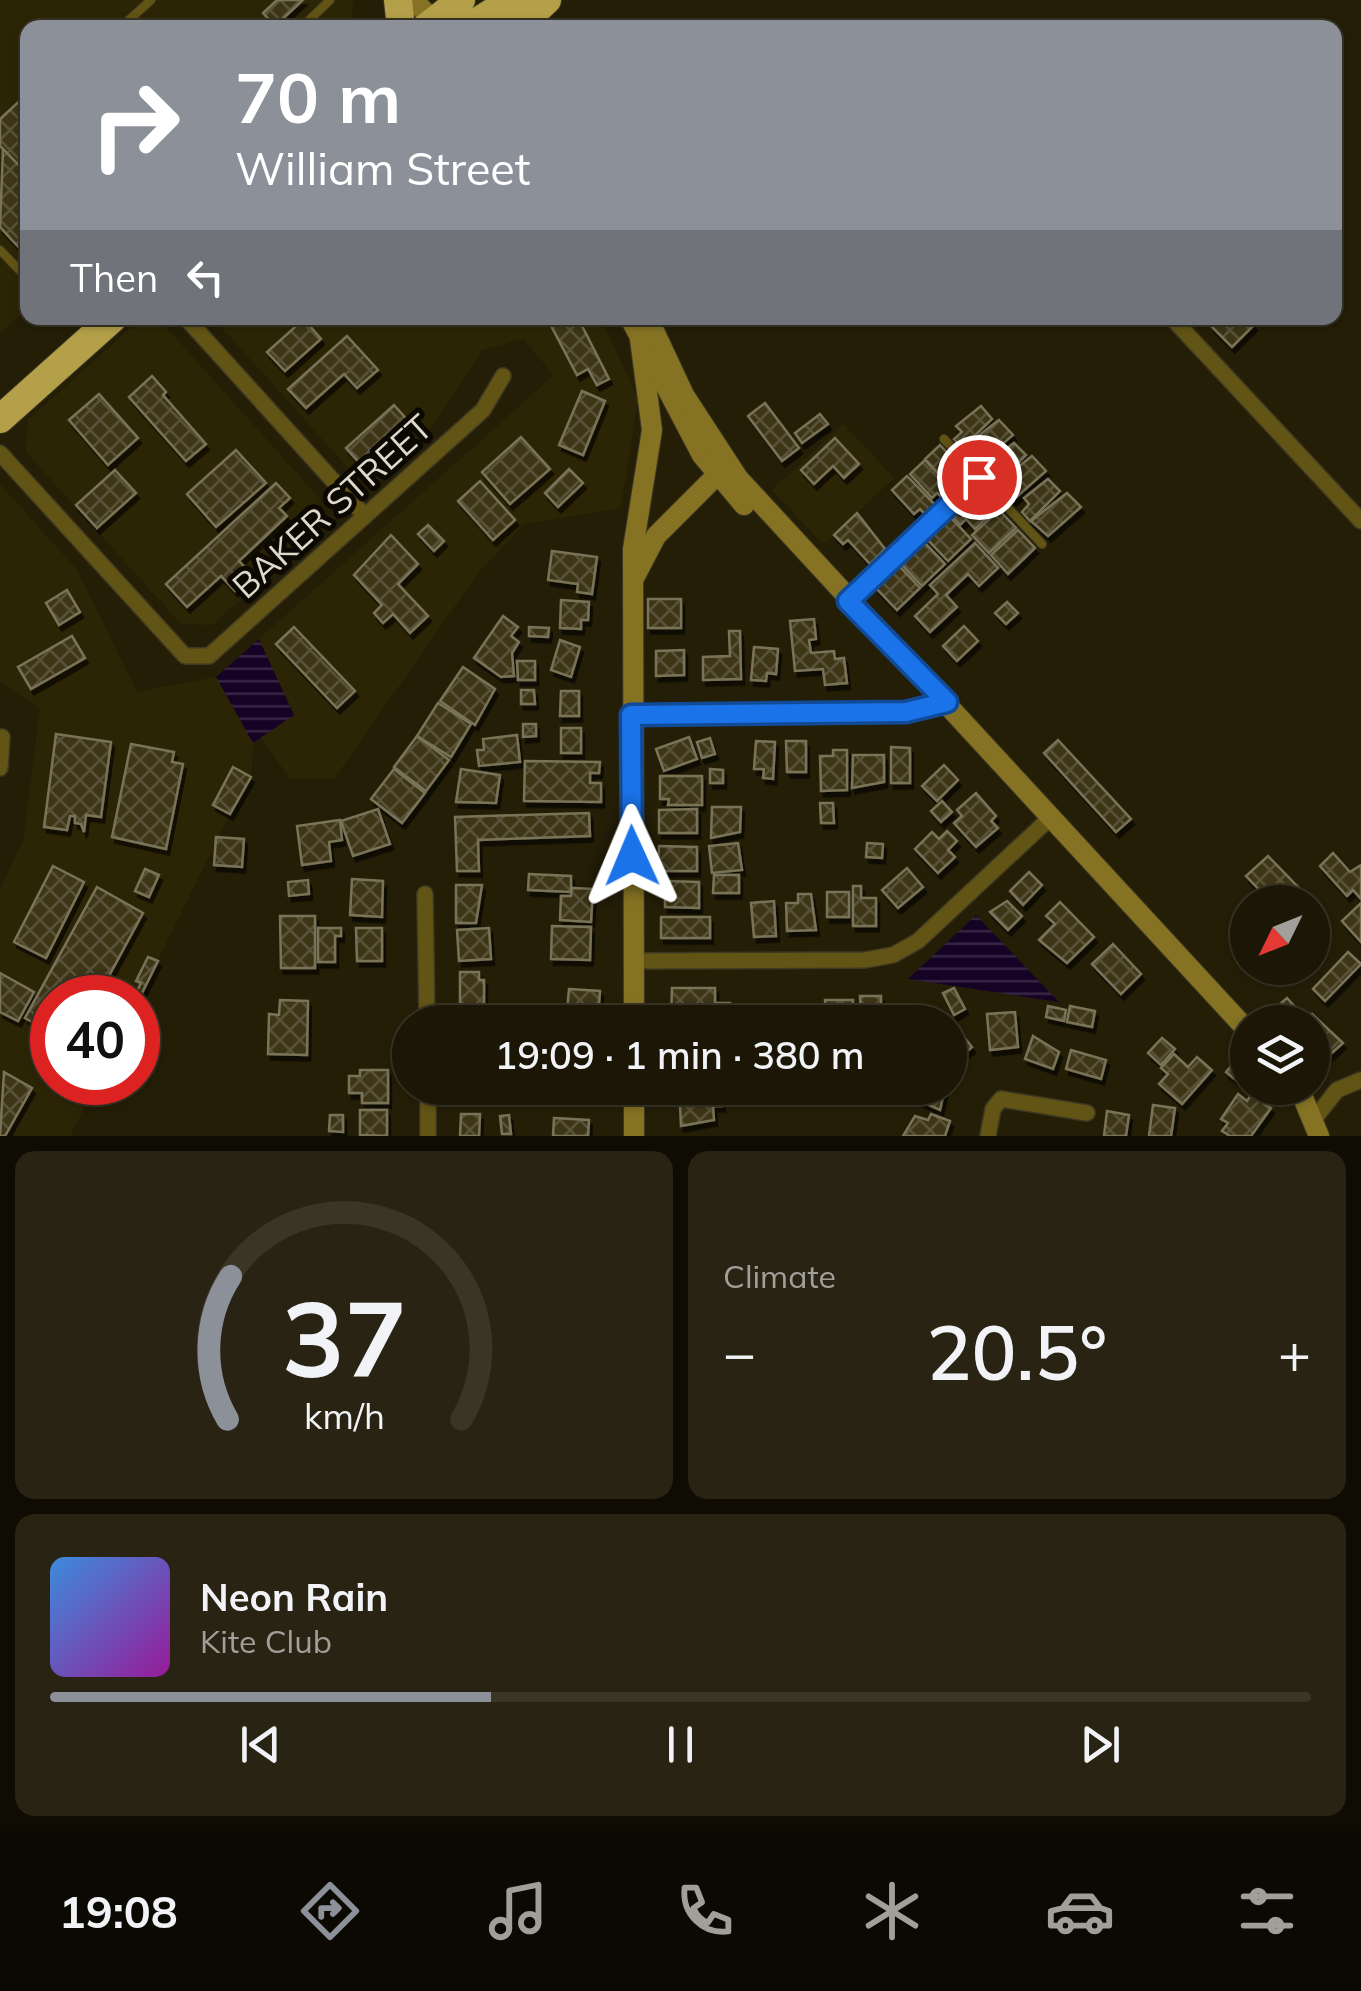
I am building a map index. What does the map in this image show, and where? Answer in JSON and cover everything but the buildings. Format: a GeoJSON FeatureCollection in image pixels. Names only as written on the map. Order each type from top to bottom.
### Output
{"type":"FeatureCollection","features":[{"type":"Feature","properties":{"kind":"highway"},"geometry":{"type":"LineString","coordinates":[[453,18],[512,0]]}},
{"type":"Feature","properties":{"kind":"highway"},"geometry":{"type":"LineString","coordinates":[[526,20],[547,0]]}},
{"type":"Feature","properties":{"kind":"highway"},"geometry":{"type":"LineString","coordinates":[[0,402],[83,325]]}},
{"type":"Feature","properties":{"kind":"highway"},"geometry":{"type":"LineString","coordinates":[[0,419],[105,325]]}},
{"type":"Feature","properties":{"kind":"main road"},"geometry":{"type":"LineString","coordinates":[[412,0],[453,18]]}},
{"type":"Feature","properties":{"kind":"main road"},"geometry":{"type":"LineString","coordinates":[[633,325],[670,401],[722,470],[834,580],[848,601],[947,702],[1230,1012]]}},
{"type":"Feature","properties":{"kind":"main road"},"geometry":{"type":"LineString","coordinates":[[651,325],[722,470]]}},
{"type":"Feature","properties":{"kind":"main road"},"geometry":{"type":"LineString","coordinates":[[634,1005],[632,583],[652,430],[640,339]]}},
{"type":"Feature","properties":{"kind":"main road"},"geometry":{"type":"LineString","coordinates":[[632,583],[656,536],[722,470]]}},
{"type":"Feature","properties":{"kind":"main road"},"geometry":{"type":"LineString","coordinates":[[634,1105],[634,1136]]}},
{"type":"Feature","properties":{"kind":"street"},"geometry":{"type":"LineString","coordinates":[[192,325],[365,516]]}},
{"type":"Feature","properties":{"kind":"street"},"geometry":{"type":"LineString","coordinates":[[1179,325],[1361,521]]}},
{"type":"Feature","properties":{"kind":"street","name":"BAKER STREET"},"geometry":{"type":"LineString","coordinates":[[0,453],[185,656],[209,656],[484,410],[503,376]]}},
{"type":"Feature","properties":{"kind":"street"},"geometry":{"type":"LineString","coordinates":[[631,715],[906,712],[947,702]]}},
{"type":"Feature","properties":{"kind":"street"},"geometry":{"type":"LineString","coordinates":[[0,768],[2,737]]}},
{"type":"Feature","properties":{"kind":"street"},"geometry":{"type":"LineString","coordinates":[[633,962],[865,960],[893,955],[918,941],[1050,818]]}},
{"type":"Feature","properties":{"kind":"street"},"geometry":{"type":"LineString","coordinates":[[425,894],[427,1005]]}},
{"type":"Feature","properties":{"kind":"street"},"geometry":{"type":"LineString","coordinates":[[1317,1127],[1337,1090],[1361,1080]]}},
{"type":"Feature","properties":{"kind":"street"},"geometry":{"type":"LineString","coordinates":[[988,1136],[993,1109],[1000,1099],[1087,1113]]}},
{"type":"Feature","properties":{"kind":"street"},"geometry":{"type":"LineString","coordinates":[[428,1105],[428,1136]]}},
{"type":"Feature","properties":{"kind":"lane"},"geometry":{"type":"LineString","coordinates":[[129,20],[151,0]]}},
{"type":"Feature","properties":{"kind":"lane"},"geometry":{"type":"LineString","coordinates":[[310,20],[330,0]]}},
{"type":"Feature","properties":{"kind":"lane"},"geometry":{"type":"LineString","coordinates":[[0,250],[20,271]]}},
{"type":"Feature","properties":{"kind":"lane"},"geometry":{"type":"LineString","coordinates":[[944,439],[1042,544]]}},
{"type":"Feature","properties":{"kind":"lane"},"geometry":{"type":"LineString","coordinates":[[848,601],[979,477]]}},
{"type":"Feature","properties":{"kind":"shaded area"},"geometry":{"type":"Polygon","coordinates":[[[0,0],[353,0],[351,20],[20,20],[20,315],[0,334],[0,0]]]}},
{"type":"Feature","properties":{"kind":"shaded area"},"geometry":{"type":"Polygon","coordinates":[[[134,325],[165,326],[320,499],[319,529],[212,625],[181,624],[26,452],[28,420],[134,325]]]}},
{"type":"Feature","properties":{"kind":"shaded area"},"geometry":{"type":"Polygon","coordinates":[[[219,325],[603,325],[638,398],[621,508],[524,524],[478,573],[334,779],[290,779],[261,737],[294,715],[259,639],[554,375],[523,339],[482,350],[425,436],[376,479],[357,478],[219,325]]]}},
{"type":"Feature","properties":{"kind":"shaded area"},"geometry":{"type":"Polygon","coordinates":[[[843,424],[894,478],[823,544],[772,490],[843,424]]]}},
{"type":"Feature","properties":{"kind":"shaded area"},"geometry":{"type":"Polygon","coordinates":[[[0,484],[77,570],[137,692],[216,677],[253,743],[252,769],[150,975],[30,975],[30,1105],[86,1105],[70,1136],[0,1136],[0,889],[24,839],[40,707],[0,682],[0,484]]]}},
{"type":"Feature","properties":{"kind":"shaded area"},"geometry":{"type":"Polygon","coordinates":[[[259,639],[294,715],[253,743],[216,677],[259,639]]]}},
{"type":"Feature","properties":{"kind":"shaded area"},"geometry":{"type":"Polygon","coordinates":[[[976,915],[1059,1002],[908,979],[976,915]]]}},
{"type":"Feature","properties":{"kind":"route"},"geometry":{"type":"LineString","coordinates":[[632,856],[631,715],[906,712],[947,702],[848,601],[979,477]]}}]}
